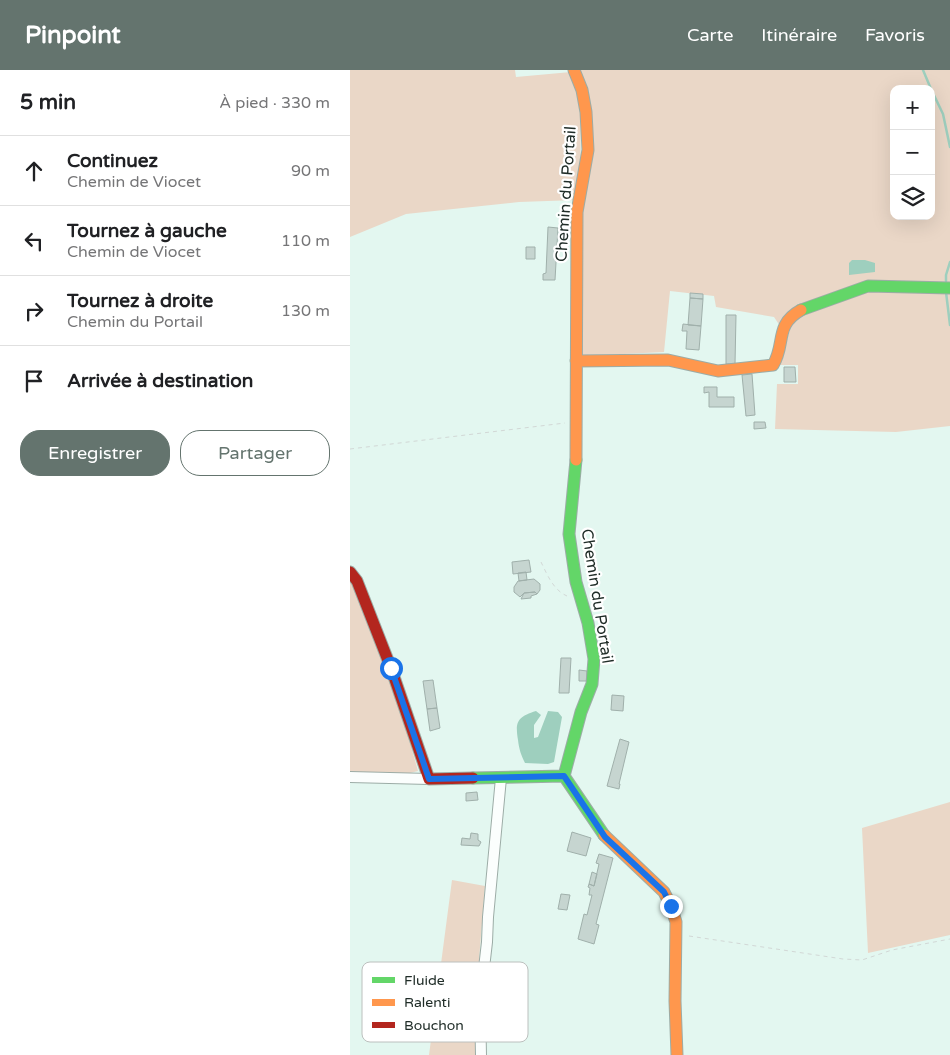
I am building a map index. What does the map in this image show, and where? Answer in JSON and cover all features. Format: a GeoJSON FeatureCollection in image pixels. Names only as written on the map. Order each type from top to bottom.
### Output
{"type":"FeatureCollection","features":[{"type":"Feature","properties":{"kind":"street","name":"Chemin du Portail"},"geometry":{"type":"LineString","coordinates":[[564,776],[581,712],[592,684],[594,659],[588,623],[580,601],[569,534],[576,457],[577,212],[588,150],[586,112],[582,90],[574,70]]}},
{"type":"Feature","properties":{"kind":"street"},"geometry":{"type":"LineString","coordinates":[[576,361],[668,360],[718,371],[772,365],[778,357],[782,331],[788,320],[799,311],[868,286],[950,288]]}},
{"type":"Feature","properties":{"kind":"street"},"geometry":{"type":"LineString","coordinates":[[350,572],[357,581],[391,668],[429,779]]}},
{"type":"Feature","properties":{"kind":"street"},"geometry":{"type":"LineString","coordinates":[[350,777],[429,779],[564,776],[605,837],[664,892],[676,922],[676,1055]]}},
{"type":"Feature","properties":{"kind":"street"},"geometry":{"type":"LineString","coordinates":[[485,962],[501,778]]}},
{"type":"Feature","properties":{"kind":"street"},"geometry":{"type":"LineString","coordinates":[[482,1042],[482,1055]]}},
{"type":"Feature","properties":{"kind":"path"},"geometry":{"type":"LineString","coordinates":[[350,449],[575,422]]}},
{"type":"Feature","properties":{"kind":"path"},"geometry":{"type":"LineString","coordinates":[[541,562],[552,584],[563,595],[580,601]]}},
{"type":"Feature","properties":{"kind":"path"},"geometry":{"type":"LineString","coordinates":[[676,935],[843,959],[862,960],[892,950],[950,938]]}},
{"type":"Feature","properties":{"kind":"shaded area"},"geometry":{"type":"Polygon","coordinates":[[[350,70],[515,70],[516,77],[571,72],[580,96],[583,150],[576,200],[519,202],[406,214],[350,237],[350,70]]]}},
{"type":"Feature","properties":{"kind":"shaded area"},"geometry":{"type":"Polygon","coordinates":[[[580,70],[950,70],[950,284],[883,281],[780,326],[774,317],[716,307],[714,296],[670,291],[664,352],[582,356],[580,70]]]}},
{"type":"Feature","properties":{"kind":"shaded area"},"geometry":{"type":"Polygon","coordinates":[[[852,260],[865,260],[875,263],[875,272],[849,275],[849,263],[852,260]]]}},
{"type":"Feature","properties":{"kind":"shaded area"},"geometry":{"type":"Polygon","coordinates":[[[858,292],[950,292],[950,426],[896,432],[775,429],[777,384],[798,384],[798,365],[779,365],[793,320],[858,292]]]}},
{"type":"Feature","properties":{"kind":"shaded area"},"geometry":{"type":"Polygon","coordinates":[[[350,578],[388,665],[418,771],[402,775],[350,773],[350,578]]]}},
{"type":"Feature","properties":{"kind":"shaded area"},"geometry":{"type":"Polygon","coordinates":[[[536,711],[541,715],[534,725],[534,738],[538,737],[548,711],[558,712],[562,717],[554,762],[548,764],[525,763],[521,755],[517,724],[521,718],[536,711]]]}},
{"type":"Feature","properties":{"kind":"shaded area"},"geometry":{"type":"Polygon","coordinates":[[[950,802],[950,935],[868,953],[862,828],[950,802]]]}},
{"type":"Feature","properties":{"kind":"shaded area"},"geometry":{"type":"Polygon","coordinates":[[[452,880],[485,886],[479,962],[441,962],[452,880]]]}},
{"type":"Feature","properties":{"kind":"shaded area"},"geometry":{"type":"Polygon","coordinates":[[[431,1042],[475,1042],[476,1055],[429,1055],[431,1042]]]}},
{"type":"Feature","properties":{"kind":"building"},"geometry":{"type":"Polygon","coordinates":[[[548,227],[558,228],[555,280],[543,280],[543,274],[546,273],[548,227]]]}},
{"type":"Feature","properties":{"kind":"building"},"geometry":{"type":"Polygon","coordinates":[[[526,247],[535,247],[535,259],[526,259],[526,247]]]}},
{"type":"Feature","properties":{"kind":"building"},"geometry":{"type":"Polygon","coordinates":[[[690,293],[703,294],[703,299],[690,298],[690,293]]]}},
{"type":"Feature","properties":{"kind":"building"},"geometry":{"type":"Polygon","coordinates":[[[690,298],[703,299],[701,326],[688,325],[690,298]]]}},
{"type":"Feature","properties":{"kind":"building"},"geometry":{"type":"Polygon","coordinates":[[[726,315],[736,315],[735,364],[726,364],[726,315]]]}},
{"type":"Feature","properties":{"kind":"building"},"geometry":{"type":"Polygon","coordinates":[[[683,324],[701,326],[699,350],[686,349],[687,331],[682,331],[683,324]]]}},
{"type":"Feature","properties":{"kind":"building"},"geometry":{"type":"Polygon","coordinates":[[[784,367],[795,367],[796,382],[784,382],[784,367]]]}},
{"type":"Feature","properties":{"kind":"building"},"geometry":{"type":"Polygon","coordinates":[[[752,374],[755,415],[746,416],[742,375],[752,374]]]}},
{"type":"Feature","properties":{"kind":"building"},"geometry":{"type":"Polygon","coordinates":[[[704,387],[717,387],[717,397],[734,397],[734,407],[709,407],[709,392],[704,393],[704,387]]]}},
{"type":"Feature","properties":{"kind":"building"},"geometry":{"type":"Polygon","coordinates":[[[754,422],[765,422],[766,428],[754,429],[754,422]]]}},
{"type":"Feature","properties":{"kind":"building"},"geometry":{"type":"Polygon","coordinates":[[[529,560],[531,572],[513,574],[512,562],[529,560]]]}},
{"type":"Feature","properties":{"kind":"building"},"geometry":{"type":"Polygon","coordinates":[[[526,572],[527,580],[519,581],[518,573],[526,572]]]}},
{"type":"Feature","properties":{"kind":"building"},"geometry":{"type":"Polygon","coordinates":[[[534,579],[540,584],[540,590],[537,594],[535,592],[524,593],[520,597],[514,592],[514,587],[518,581],[534,579]]]}},
{"type":"Feature","properties":{"kind":"building"},"geometry":{"type":"Polygon","coordinates":[[[535,592],[537,594],[531,596],[531,598],[521,599],[524,593],[535,592]]]}},
{"type":"Feature","properties":{"kind":"building"},"geometry":{"type":"Polygon","coordinates":[[[561,658],[571,658],[569,693],[559,693],[561,658]]]}},
{"type":"Feature","properties":{"kind":"building"},"geometry":{"type":"Polygon","coordinates":[[[579,670],[587,671],[587,681],[579,681],[579,670]]]}},
{"type":"Feature","properties":{"kind":"building"},"geometry":{"type":"Polygon","coordinates":[[[433,680],[437,708],[427,709],[423,681],[433,680]]]}},
{"type":"Feature","properties":{"kind":"building"},"geometry":{"type":"Polygon","coordinates":[[[612,695],[624,696],[623,711],[611,710],[612,695]]]}},
{"type":"Feature","properties":{"kind":"building"},"geometry":{"type":"Polygon","coordinates":[[[437,708],[440,728],[430,731],[427,709],[437,708]]]}},
{"type":"Feature","properties":{"kind":"building"},"geometry":{"type":"Polygon","coordinates":[[[620,739],[629,742],[619,789],[607,786],[620,739]]]}},
{"type":"Feature","properties":{"kind":"building"},"geometry":{"type":"Polygon","coordinates":[[[477,792],[478,800],[466,801],[466,793],[477,792]]]}},
{"type":"Feature","properties":{"kind":"building"},"geometry":{"type":"Polygon","coordinates":[[[572,832],[591,838],[586,856],[567,851],[572,832]]]}},
{"type":"Feature","properties":{"kind":"building"},"geometry":{"type":"Polygon","coordinates":[[[471,833],[478,834],[478,840],[481,842],[479,846],[461,845],[462,838],[470,839],[471,833]]]}},
{"type":"Feature","properties":{"kind":"building"},"geometry":{"type":"Polygon","coordinates":[[[599,854],[613,858],[596,924],[599,925],[594,944],[578,939],[584,914],[587,915],[592,895],[589,895],[590,888],[588,887],[589,884],[594,886],[599,864],[596,863],[599,854]]]}},
{"type":"Feature","properties":{"kind":"building"},"geometry":{"type":"Polygon","coordinates":[[[592,872],[597,874],[594,886],[589,884],[592,872]]]}},
{"type":"Feature","properties":{"kind":"building"},"geometry":{"type":"Polygon","coordinates":[[[561,894],[570,895],[567,910],[558,909],[561,894]]]}},
{"type":"Feature","properties":{"kind":"waterway"},"geometry":{"type":"LineString","coordinates":[[923,70],[929,85]]}},
{"type":"Feature","properties":{"kind":"waterway"},"geometry":{"type":"LineString","coordinates":[[935,97],[943,114],[950,147]]}},
{"type":"Feature","properties":{"kind":"waterway"},"geometry":{"type":"LineString","coordinates":[[946,281],[950,262]]}},
{"type":"Feature","properties":{"kind":"waterway"},"geometry":{"type":"LineString","coordinates":[[946,292],[950,325]]}},
{"type":"Feature","properties":{"kind":"traffic: fast"},"geometry":{"type":"LineString","coordinates":[[801,310],[868,286],[950,288]]}},
{"type":"Feature","properties":{"kind":"traffic: fast"},"geometry":{"type":"LineString","coordinates":[[576,460],[569,534],[576,582],[588,623],[594,659],[592,684],[581,712],[564,776],[604,835]]}},
{"type":"Feature","properties":{"kind":"traffic: fast"},"geometry":{"type":"LineString","coordinates":[[473,778],[564,776]]}},
{"type":"Feature","properties":{"kind":"traffic: slow"},"geometry":{"type":"LineString","coordinates":[[574,70],[582,90],[586,112],[588,150],[577,212],[576,460]]}},
{"type":"Feature","properties":{"kind":"traffic: slow"},"geometry":{"type":"LineString","coordinates":[[576,361],[668,360],[718,371],[773,365],[787,322],[801,310]]}},
{"type":"Feature","properties":{"kind":"traffic: slow"},"geometry":{"type":"LineString","coordinates":[[604,835],[664,892],[671,906],[676,922],[675,1001],[677,1055]]}},
{"type":"Feature","properties":{"kind":"traffic: jam"},"geometry":{"type":"LineString","coordinates":[[350,572],[357,581],[391,668],[429,779],[473,778]]}},
{"type":"Feature","properties":{"kind":"route"},"geometry":{"type":"LineString","coordinates":[[391,668],[429,779],[564,776],[605,837],[664,892],[671,906]]}}]}
